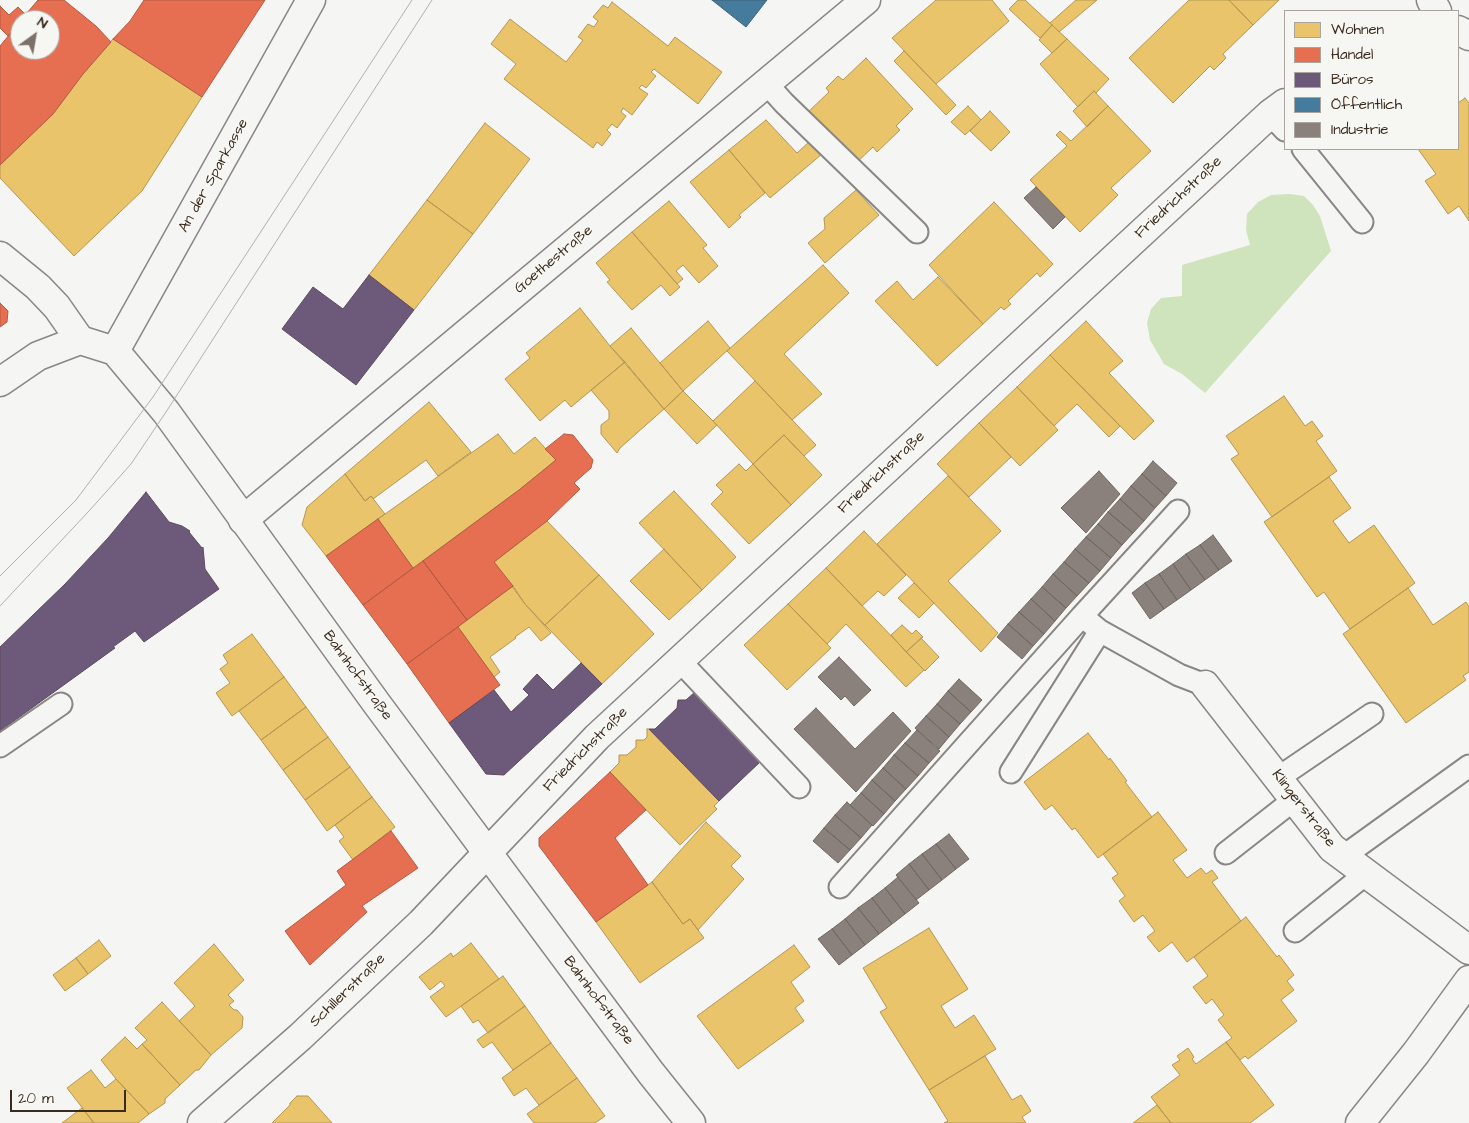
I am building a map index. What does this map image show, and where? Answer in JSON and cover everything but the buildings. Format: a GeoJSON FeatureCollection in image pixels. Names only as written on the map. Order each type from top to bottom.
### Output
{"type":"FeatureCollection","features":[{"type":"Feature","properties":{"kind":"street","name":"An der Sparkasse"},"geometry":{"type":"LineString","coordinates":[[115,351],[311,0]]}},
{"type":"Feature","properties":{"kind":"street","name":"Goethestraße"},"geometry":{"type":"LineString","coordinates":[[244,520],[866,0]]}},
{"type":"Feature","properties":{"kind":"street","name":"Friedrichstraße"},"geometry":{"type":"LineString","coordinates":[[487,852],[597,737],[679,660],[1280,115]]}},
{"type":"Feature","properties":{"kind":"street"},"geometry":{"type":"LineString","coordinates":[[0,256],[38,287],[57,307],[80,340],[115,351]]}},
{"type":"Feature","properties":{"kind":"street"},"geometry":{"type":"LineString","coordinates":[[0,382],[38,356],[80,340]]}},
{"type":"Feature","properties":{"kind":"street","name":"Bahnhofstraße"},"geometry":{"type":"LineString","coordinates":[[115,351],[166,412],[487,852],[651,1073],[691,1123]]}},
{"type":"Feature","properties":{"kind":"street","name":"Klingerstraße"},"geometry":{"type":"LineString","coordinates":[[1205,685],[1332,848],[1469,950]]}},
{"type":"Feature","properties":{"kind":"street","name":"Schillerstraße"},"geometry":{"type":"LineString","coordinates":[[202,1123],[300,1037],[420,923],[487,852]]}},
{"type":"Feature","properties":{"kind":"street"},"geometry":{"type":"LineString","coordinates":[[1360,1123],[1416,1053],[1469,980]]}},
{"type":"Feature","properties":{"kind":"lane"},"geometry":{"type":"LineString","coordinates":[[766,83],[784,103],[917,232]]}},
{"type":"Feature","properties":{"kind":"lane"},"geometry":{"type":"LineString","coordinates":[[1304,150],[1362,222]]}},
{"type":"Feature","properties":{"kind":"lane"},"geometry":{"type":"LineString","coordinates":[[840,887],[1178,511]]}},
{"type":"Feature","properties":{"kind":"lane"},"geometry":{"type":"LineString","coordinates":[[1082,616],[1100,631],[1178,675],[1205,685]]}},
{"type":"Feature","properties":{"kind":"lane"},"geometry":{"type":"LineString","coordinates":[[1012,772],[1100,631]]}},
{"type":"Feature","properties":{"kind":"lane"},"geometry":{"type":"LineString","coordinates":[[679,660],[799,787]]}},
{"type":"Feature","properties":{"kind":"lane"},"geometry":{"type":"LineString","coordinates":[[0,746],[61,704]]}},
{"type":"Feature","properties":{"kind":"lane"},"geometry":{"type":"LineString","coordinates":[[1226,853],[1286,788],[1372,714]]}},
{"type":"Feature","properties":{"kind":"lane"},"geometry":{"type":"LineString","coordinates":[[1344,856],[1469,766]]}},
{"type":"Feature","properties":{"kind":"lane"},"geometry":{"type":"LineString","coordinates":[[1295,930],[1367,873]]}},
{"type":"Feature","properties":{"kind":"green space"},"geometry":{"type":"Polygon","coordinates":[[[1290,194],[1304,196],[1313,205],[1320,216],[1331,251],[1205,393],[1182,374],[1164,364],[1150,340],[1147,323],[1151,309],[1161,298],[1182,296],[1182,265],[1250,245],[1246,230],[1247,214],[1258,202],[1271,195],[1290,194]]]}},
{"type":"Feature","properties":{"kind":"tram line"},"geometry":{"type":"LineString","coordinates":[[0,576],[76,500],[153,397],[412,0]]}},
{"type":"Feature","properties":{"kind":"tram line"},"geometry":{"type":"LineString","coordinates":[[0,606],[131,464],[432,0]]}}]}
